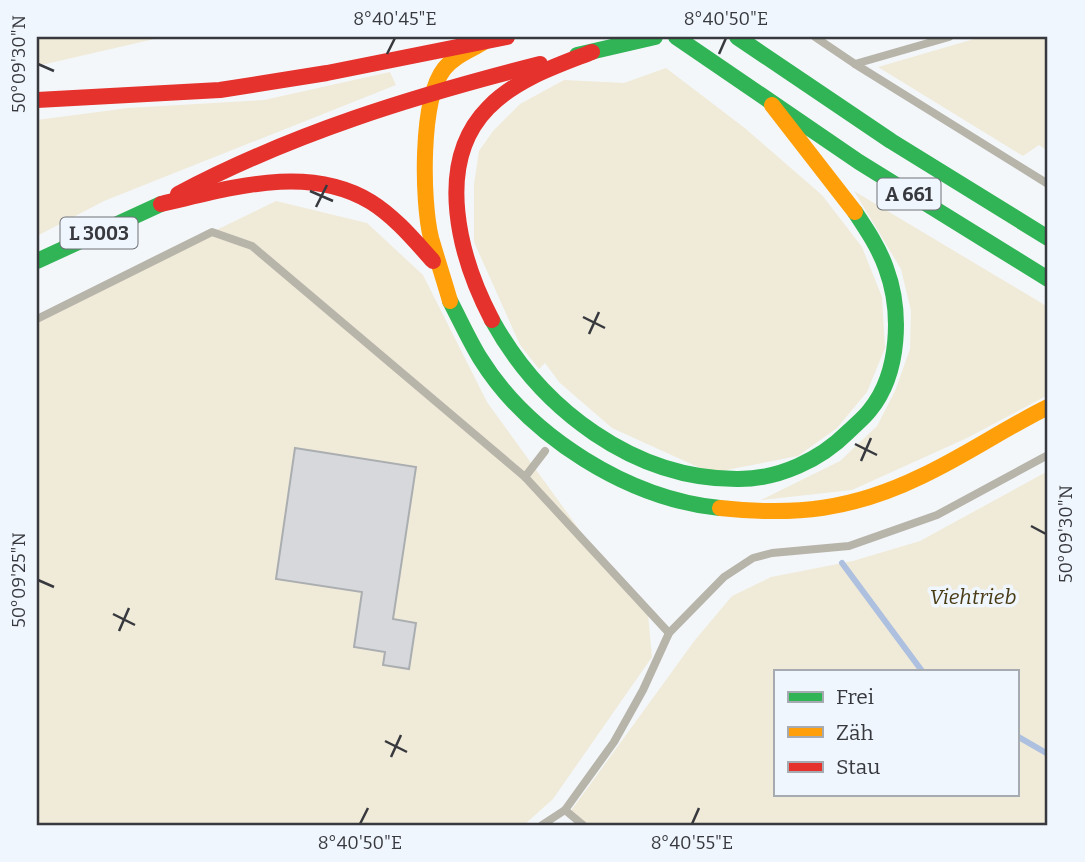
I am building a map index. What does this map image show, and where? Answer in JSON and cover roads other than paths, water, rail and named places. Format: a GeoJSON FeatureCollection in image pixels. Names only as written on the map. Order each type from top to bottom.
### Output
{"type":"FeatureCollection","features":[{"type":"Feature","properties":{"kind":"main road"},"geometry":{"type":"LineString","coordinates":[[37,100],[220,90],[327,73],[507,37]]}},
{"type":"Feature","properties":{"kind":"main road","name":"L 3003"},"geometry":{"type":"LineString","coordinates":[[37,261],[161,204],[226,167],[356,117],[434,91],[655,37]]}},
{"type":"Feature","properties":{"kind":"main road","name":"A 661"},"geometry":{"type":"LineString","coordinates":[[676,37],[772,105],[964,229],[1048,279]]}},
{"type":"Feature","properties":{"kind":"main road","name":"A 661"},"geometry":{"type":"LineString","coordinates":[[737,37],[891,141],[1048,238]]}},
{"type":"Feature","properties":{"kind":"main road"},"geometry":{"type":"LineString","coordinates":[[484,42],[444,69],[434,91],[426,142],[428,221],[439,268],[464,332],[491,374],[520,409],[552,440],[613,479],[659,495],[734,512],[790,513],[856,501],[905,485],[1048,407]]}},
{"type":"Feature","properties":{"kind":"main road"},"geometry":{"type":"LineString","coordinates":[[592,52],[532,77],[505,94],[477,120],[466,141],[456,179],[456,205],[468,263],[485,308],[503,339],[523,368],[557,404],[592,432],[630,453],[667,468],[722,481],[776,476],[798,469],[836,446],[858,426],[873,406],[884,387],[895,346],[894,290],[880,251],[855,211],[772,105]]}},
{"type":"Feature","properties":{"kind":"main road"},"geometry":{"type":"LineString","coordinates":[[161,204],[275,180],[306,180],[335,186],[361,195],[382,207],[408,231],[439,268]]}},
{"type":"Feature","properties":{"kind":"lane"},"geometry":{"type":"LineString","coordinates":[[815,37],[855,65],[1048,184]]}},
{"type":"Feature","properties":{"kind":"lane"},"geometry":{"type":"LineString","coordinates":[[855,65],[949,37]]}},
{"type":"Feature","properties":{"kind":"lane"},"geometry":{"type":"LineString","coordinates":[[37,319],[212,232],[252,246],[525,477],[669,633]]}},
{"type":"Feature","properties":{"kind":"lane"},"geometry":{"type":"LineString","coordinates":[[525,477],[545,451]]}},
{"type":"Feature","properties":{"kind":"lane"},"geometry":{"type":"LineString","coordinates":[[542,825],[565,810],[614,742],[631,713],[669,633],[724,577],[753,558],[772,553],[849,546],[937,515],[1048,454]]}},
{"type":"Feature","properties":{"kind":"lane"},"geometry":{"type":"LineString","coordinates":[[565,810],[583,825]]}},
{"type":"Feature","properties":{"kind":"waterway"},"geometry":{"type":"LineString","coordinates":[[842,563],[921,670]]}},
{"type":"Feature","properties":{"kind":"waterway"},"geometry":{"type":"LineString","coordinates":[[1018,737],[1048,754]]}},
{"type":"Feature","properties":{"kind":"park label","name":"Viehtrieb"},"geometry":{"type":"Point","coordinates":[973,597]}}]}
